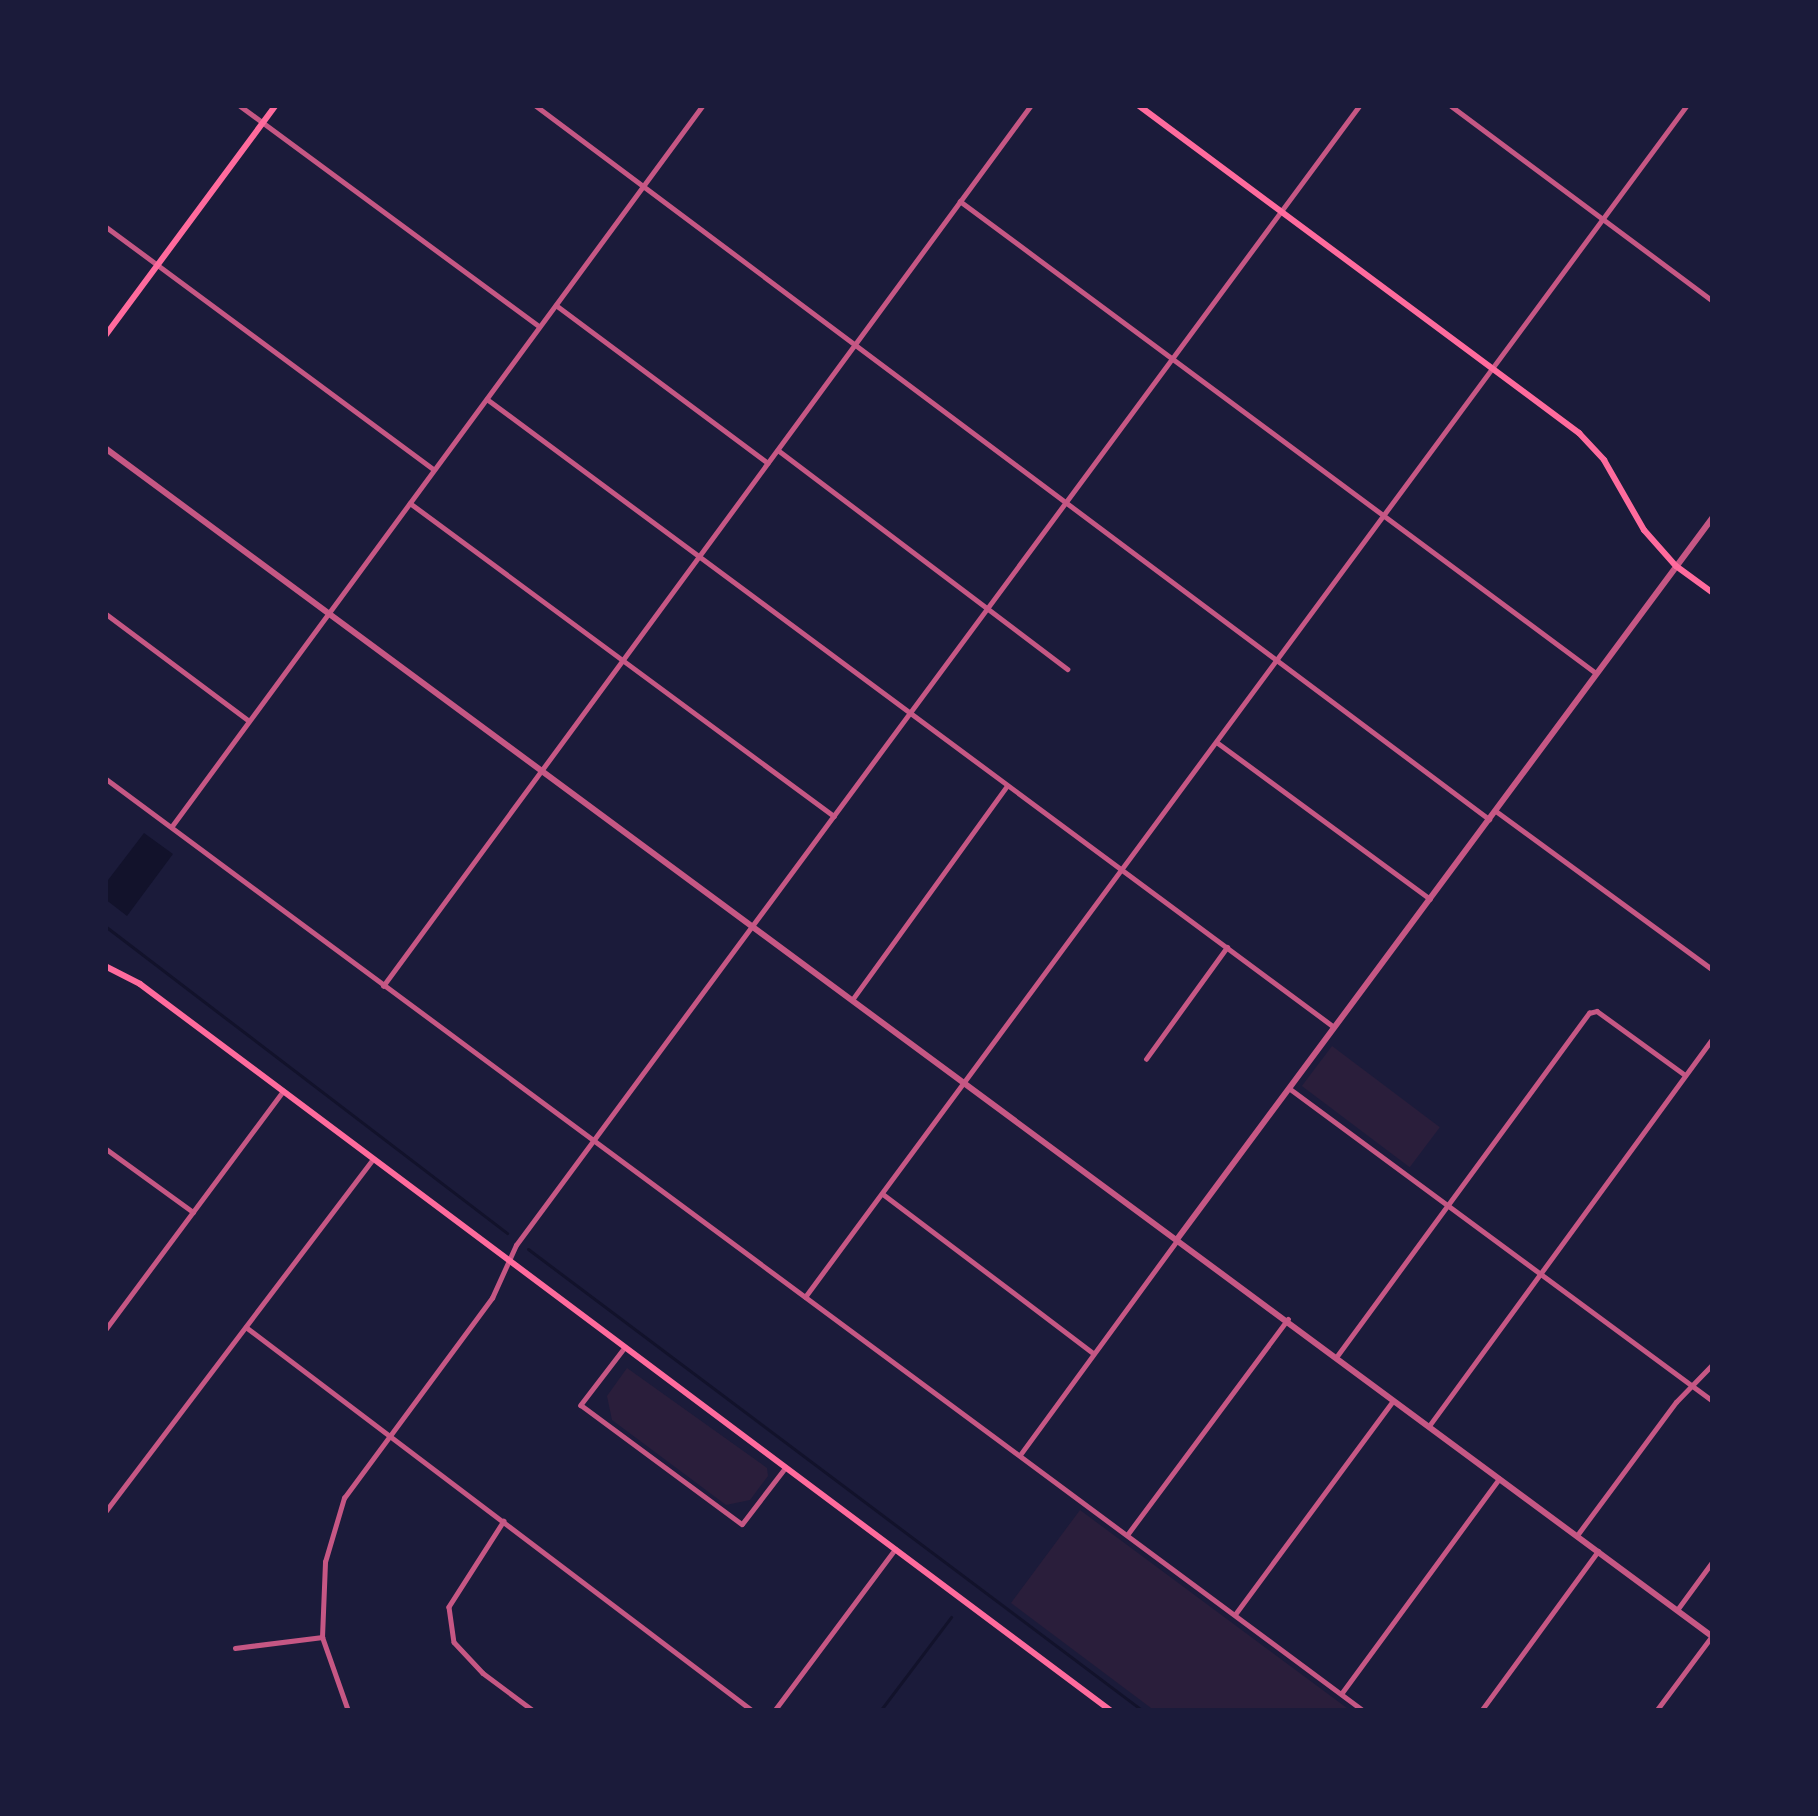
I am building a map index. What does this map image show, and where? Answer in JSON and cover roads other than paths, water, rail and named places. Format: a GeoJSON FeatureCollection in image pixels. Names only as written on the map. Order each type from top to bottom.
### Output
{"type":"FeatureCollection","features":[{"type":"Feature","properties":{"kind":"main road"},"geometry":{"type":"LineString","coordinates":[[105,337],[276,105]]}},
{"type":"Feature","properties":{"kind":"main road"},"geometry":{"type":"LineString","coordinates":[[1138,105],[1579,433],[1604,460],[1644,530],[1676,566],[1713,593]]}},
{"type":"Feature","properties":{"kind":"main road"},"geometry":{"type":"LineString","coordinates":[[105,966],[140,984],[1111,1711]]}},
{"type":"Feature","properties":{"kind":"street"},"geometry":{"type":"LineString","coordinates":[[239,105],[540,326]]}},
{"type":"Feature","properties":{"kind":"street"},"geometry":{"type":"LineString","coordinates":[[536,105],[1489,819]]}},
{"type":"Feature","properties":{"kind":"street"},"geometry":{"type":"LineString","coordinates":[[172,826],[703,105]]}},
{"type":"Feature","properties":{"kind":"street"},"geometry":{"type":"LineString","coordinates":[[383,986],[1030,105]]}},
{"type":"Feature","properties":{"kind":"street"},"geometry":{"type":"LineString","coordinates":[[348,1711],[322,1637],[325,1562],[344,1498],[388,1432],[492,1298],[508,1262],[594,1140],[1360,105]]}},
{"type":"Feature","properties":{"kind":"street"},"geometry":{"type":"LineString","coordinates":[[1450,105],[1713,301]]}},
{"type":"Feature","properties":{"kind":"street"},"geometry":{"type":"LineString","coordinates":[[806,1297],[1687,105]]}},
{"type":"Feature","properties":{"kind":"street"},"geometry":{"type":"LineString","coordinates":[[960,201],[1597,674]]}},
{"type":"Feature","properties":{"kind":"street"},"geometry":{"type":"LineString","coordinates":[[105,226],[433,469]]}},
{"type":"Feature","properties":{"kind":"street"},"geometry":{"type":"LineString","coordinates":[[556,305],[768,464]]}},
{"type":"Feature","properties":{"kind":"street"},"geometry":{"type":"LineString","coordinates":[[487,399],[1334,1027]]}},
{"type":"Feature","properties":{"kind":"street"},"geometry":{"type":"LineString","coordinates":[[105,448],[1712,1636],[1655,1711]]}},
{"type":"Feature","properties":{"kind":"street"},"geometry":{"type":"LineString","coordinates":[[778,450],[1068,669]]}},
{"type":"Feature","properties":{"kind":"street"},"geometry":{"type":"LineString","coordinates":[[410,503],[834,816]]}},
{"type":"Feature","properties":{"kind":"street"},"geometry":{"type":"LineString","coordinates":[[1020,1456],[1713,518]]}},
{"type":"Feature","properties":{"kind":"street"},"geometry":{"type":"LineString","coordinates":[[105,613],[248,720]]}},
{"type":"Feature","properties":{"kind":"street"},"geometry":{"type":"LineString","coordinates":[[1218,743],[1430,898]]}},
{"type":"Feature","properties":{"kind":"street"},"geometry":{"type":"LineString","coordinates":[[105,778],[1364,1711]]}},
{"type":"Feature","properties":{"kind":"street"},"geometry":{"type":"LineString","coordinates":[[852,1000],[1006,785]]}},
{"type":"Feature","properties":{"kind":"street"},"geometry":{"type":"LineString","coordinates":[[1496,811],[1713,970]]}},
{"type":"Feature","properties":{"kind":"street"},"geometry":{"type":"LineString","coordinates":[[1146,1059],[1227,946]]}},
{"type":"Feature","properties":{"kind":"street"},"geometry":{"type":"LineString","coordinates":[[1337,1356],[1589,1013],[1597,1011],[1685,1075]]}},
{"type":"Feature","properties":{"kind":"street"},"geometry":{"type":"LineString","coordinates":[[1429,1426],[1713,1038]]}},
{"type":"Feature","properties":{"kind":"street"},"geometry":{"type":"LineString","coordinates":[[1289,1088],[1713,1401]]}},
{"type":"Feature","properties":{"kind":"street"},"geometry":{"type":"LineString","coordinates":[[105,1330],[283,1091]]}},
{"type":"Feature","properties":{"kind":"street"},"geometry":{"type":"LineString","coordinates":[[105,1148],[193,1212]]}},
{"type":"Feature","properties":{"kind":"street"},"geometry":{"type":"LineString","coordinates":[[105,1511],[373,1159]]}},
{"type":"Feature","properties":{"kind":"street"},"geometry":{"type":"LineString","coordinates":[[883,1194],[1093,1353]]}},
{"type":"Feature","properties":{"kind":"street"},"geometry":{"type":"LineString","coordinates":[[1127,1534],[1288,1319]]}},
{"type":"Feature","properties":{"kind":"street"},"geometry":{"type":"LineString","coordinates":[[246,1327],[753,1711]]}},
{"type":"Feature","properties":{"kind":"street"},"geometry":{"type":"LineString","coordinates":[[624,1349],[581,1405],[724,1511],[742,1524],[785,1468]]}},
{"type":"Feature","properties":{"kind":"street"},"geometry":{"type":"LineString","coordinates":[[1578,1534],[1713,1364]]}},
{"type":"Feature","properties":{"kind":"street"},"geometry":{"type":"LineString","coordinates":[[1236,1613],[1394,1399]]}},
{"type":"Feature","properties":{"kind":"street"},"geometry":{"type":"LineString","coordinates":[[1341,1694],[1499,1479]]}},
{"type":"Feature","properties":{"kind":"street"},"geometry":{"type":"LineString","coordinates":[[504,1521],[449,1607],[454,1642],[483,1673],[534,1711]]}},
{"type":"Feature","properties":{"kind":"street"},"geometry":{"type":"LineString","coordinates":[[774,1711],[895,1549]]}},
{"type":"Feature","properties":{"kind":"street"},"geometry":{"type":"LineString","coordinates":[[1481,1711],[1598,1550]]}},
{"type":"Feature","properties":{"kind":"street"},"geometry":{"type":"LineString","coordinates":[[1677,1610],[1713,1561]]}},
{"type":"Feature","properties":{"kind":"street"},"geometry":{"type":"LineString","coordinates":[[236,1648],[322,1637]]}},
{"type":"Feature","properties":{"kind":"waterway"},"geometry":{"type":"LineString","coordinates":[[105,926],[507,1233]]}},
{"type":"Feature","properties":{"kind":"waterway"},"geometry":{"type":"LineString","coordinates":[[528,1249],[1143,1711]]}},
{"type":"Feature","properties":{"kind":"waterway"},"geometry":{"type":"LineString","coordinates":[[880,1711],[951,1617]]}}]}
